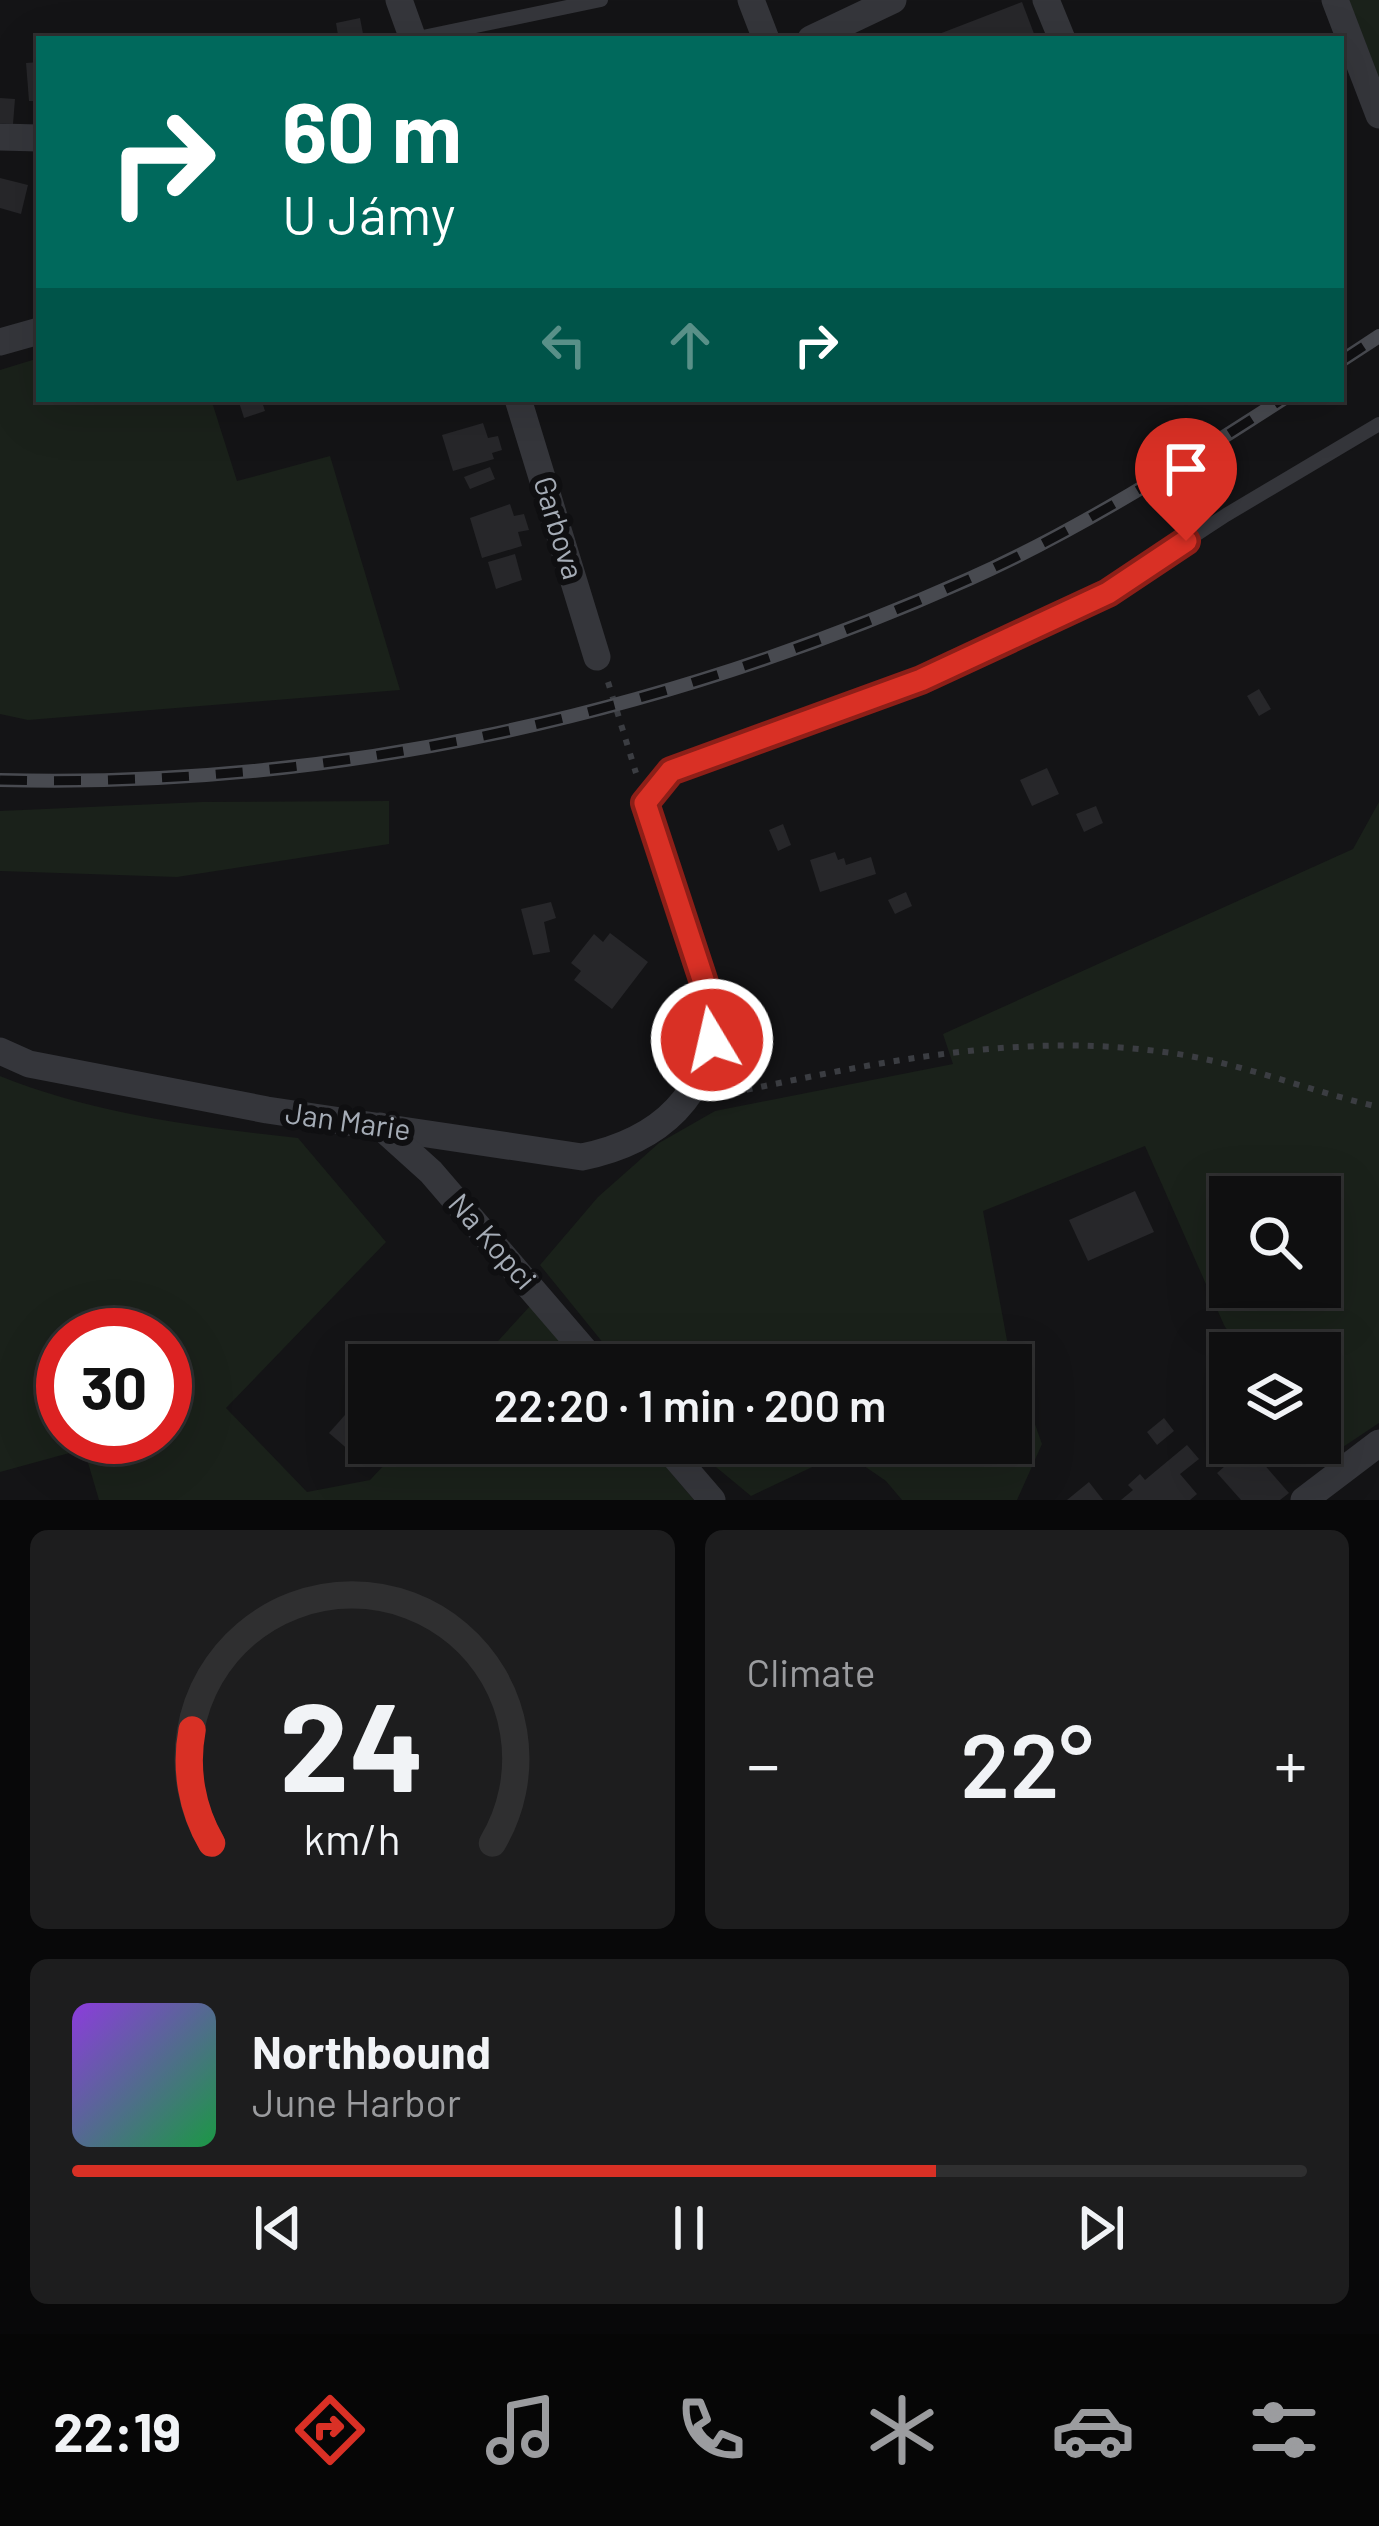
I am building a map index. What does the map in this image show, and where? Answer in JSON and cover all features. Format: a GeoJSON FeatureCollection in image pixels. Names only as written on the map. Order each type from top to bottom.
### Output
{"type":"FeatureCollection","features":[{"type":"Feature","properties":{"kind":"street"},"geometry":{"type":"LineString","coordinates":[[399,0],[412,36]]}},
{"type":"Feature","properties":{"kind":"street"},"geometry":{"type":"LineString","coordinates":[[751,0],[765,36]]}},
{"type":"Feature","properties":{"kind":"street"},"geometry":{"type":"LineString","coordinates":[[817,36],[893,0]]}},
{"type":"Feature","properties":{"kind":"street"},"geometry":{"type":"LineString","coordinates":[[1046,0],[1061,36]]}},
{"type":"Feature","properties":{"kind":"street"},"geometry":{"type":"LineString","coordinates":[[1334,0],[1379,115]]}},
{"type":"Feature","properties":{"kind":"street"},"geometry":{"type":"LineString","coordinates":[[0,137],[36,138]]}},
{"type":"Feature","properties":{"kind":"street"},"geometry":{"type":"LineString","coordinates":[[0,342],[36,332]]}},
{"type":"Feature","properties":{"kind":"street","name":"Garbova"},"geometry":{"type":"LineString","coordinates":[[519,402],[597,657]]}},
{"type":"Feature","properties":{"kind":"street"},"geometry":{"type":"LineString","coordinates":[[686,1103],[712,1040],[714,1013],[645,803],[671,771],[921,680],[1108,593]]}},
{"type":"Feature","properties":{"kind":"street","name":"Jan Marie"},"geometry":{"type":"LineString","coordinates":[[0,1052],[29,1064],[142,1088],[582,1157],[634,1141],[686,1103]]}},
{"type":"Feature","properties":{"kind":"street","name":"Na Kopci"},"geometry":{"type":"LineString","coordinates":[[380,1126],[431,1172],[580,1344]]}},
{"type":"Feature","properties":{"kind":"street"},"geometry":{"type":"LineString","coordinates":[[1304,1500],[1379,1443]]}},
{"type":"Feature","properties":{"kind":"street"},"geometry":{"type":"LineString","coordinates":[[681,1464],[712,1500]]}},
{"type":"Feature","properties":{"kind":"lane"},"geometry":{"type":"LineString","coordinates":[[428,36],[602,0]]}},
{"type":"Feature","properties":{"kind":"lane"},"geometry":{"type":"LineString","coordinates":[[1108,593],[1226,515],[1379,424]]}},
{"type":"Feature","properties":{"kind":"path"},"geometry":{"type":"LineString","coordinates":[[597,657],[617,705],[645,803]]}},
{"type":"Feature","properties":{"kind":"path"},"geometry":{"type":"LineString","coordinates":[[686,1103],[909,1057],[998,1046],[1083,1044],[1169,1052],[1379,1107]]}},
{"type":"Feature","properties":{"kind":"shaded area"},"geometry":{"type":"Polygon","coordinates":[[[1349,0],[1379,0],[1379,78],[1349,0]]]}},
{"type":"Feature","properties":{"kind":"shaded area"},"geometry":{"type":"Polygon","coordinates":[[[36,359],[36,402],[212,402],[237,481],[330,456],[400,690],[28,720],[0,714],[0,370],[36,359]]]}},
{"type":"Feature","properties":{"kind":"shaded area"},"geometry":{"type":"Polygon","coordinates":[[[389,801],[389,844],[177,877],[0,871],[0,811],[202,802],[389,801]]]}},
{"type":"Feature","properties":{"kind":"shaded area"},"geometry":{"type":"Polygon","coordinates":[[[1379,802],[1379,1423],[1341,1448],[1341,1332],[1228,1332],[1216,1308],[1341,1308],[1341,1176],[1209,1176],[1209,1291],[1145,1146],[983,1211],[1008,1344],[604,1344],[540,1265],[598,1197],[659,1143],[715,1111],[953,1064],[943,1034],[1353,849],[1379,802]]]}},
{"type":"Feature","properties":{"kind":"shaded area"},"geometry":{"type":"Polygon","coordinates":[[[0,1076],[109,1109],[298,1138],[386,1242],[226,1408],[307,1492],[370,1480],[385,1464],[664,1464],[694,1500],[99,1500],[88,1464],[192,1464],[192,1308],[36,1308],[36,1462],[0,1472],[0,1076]]]}},
{"type":"Feature","properties":{"kind":"shaded area"},"geometry":{"type":"Polygon","coordinates":[[[531,1305],[564,1344],[495,1344],[531,1305]]]}},
{"type":"Feature","properties":{"kind":"shaded area"},"geometry":{"type":"Polygon","coordinates":[[[1032,1416],[1042,1444],[1017,1500],[902,1500],[886,1481],[861,1464],[1032,1464],[1032,1416]]]}},
{"type":"Feature","properties":{"kind":"shaded area"},"geometry":{"type":"Polygon","coordinates":[[[712,1464],[819,1464],[751,1496],[712,1464]]]}},
{"type":"Feature","properties":{"kind":"building"},"geometry":{"type":"Polygon","coordinates":[[[1022,2],[1035,36],[940,36],[1022,2]]]}},
{"type":"Feature","properties":{"kind":"building"},"geometry":{"type":"Polygon","coordinates":[[[360,18],[363,36],[335,36],[336,23],[360,18]]]}},
{"type":"Feature","properties":{"kind":"building"},"geometry":{"type":"Polygon","coordinates":[[[36,62],[36,101],[29,101],[26,63],[36,62]]]}},
{"type":"Feature","properties":{"kind":"building"},"geometry":{"type":"Polygon","coordinates":[[[0,98],[15,99],[13,124],[0,123],[0,98]]]}},
{"type":"Feature","properties":{"kind":"building"},"geometry":{"type":"Polygon","coordinates":[[[0,178],[28,185],[21,214],[0,208],[0,178]]]}},
{"type":"Feature","properties":{"kind":"building"},"geometry":{"type":"Polygon","coordinates":[[[239,402],[262,402],[265,411],[244,418],[239,402]]]}},
{"type":"Feature","properties":{"kind":"building"},"geometry":{"type":"Polygon","coordinates":[[[483,423],[488,438],[498,436],[502,450],[492,453],[494,459],[453,471],[442,435],[483,423]]]}},
{"type":"Feature","properties":{"kind":"building"},"geometry":{"type":"Polygon","coordinates":[[[490,467],[495,479],[470,489],[464,477],[490,467]]]}},
{"type":"Feature","properties":{"kind":"building"},"geometry":{"type":"Polygon","coordinates":[[[510,504],[514,516],[524,514],[529,530],[518,532],[522,546],[482,558],[470,518],[510,504]]]}},
{"type":"Feature","properties":{"kind":"building"},"geometry":{"type":"Polygon","coordinates":[[[515,554],[522,580],[496,589],[488,562],[515,554]]]}},
{"type":"Feature","properties":{"kind":"building"},"geometry":{"type":"Polygon","coordinates":[[[1259,689],[1271,709],[1259,716],[1247,696],[1259,689]]]}},
{"type":"Feature","properties":{"kind":"building"},"geometry":{"type":"Polygon","coordinates":[[[1047,768],[1059,794],[1032,806],[1020,780],[1047,768]]]}},
{"type":"Feature","properties":{"kind":"building"},"geometry":{"type":"Polygon","coordinates":[[[1096,806],[1103,823],[1084,832],[1076,814],[1096,806]]]}},
{"type":"Feature","properties":{"kind":"building"},"geometry":{"type":"Polygon","coordinates":[[[783,824],[791,845],[778,851],[769,830],[783,824]]]}},
{"type":"Feature","properties":{"kind":"building"},"geometry":{"type":"Polygon","coordinates":[[[835,852],[846,865],[871,857],[876,874],[820,892],[810,860],[835,852]]]}},
{"type":"Feature","properties":{"kind":"building"},"geometry":{"type":"Polygon","coordinates":[[[906,892],[912,906],[895,914],[888,900],[906,892]]]}},
{"type":"Feature","properties":{"kind":"building"},"geometry":{"type":"Polygon","coordinates":[[[551,902],[556,918],[544,922],[550,952],[533,955],[521,909],[551,902]]]}},
{"type":"Feature","properties":{"kind":"building"},"geometry":{"type":"Polygon","coordinates":[[[610,933],[648,962],[612,1009],[574,980],[581,971],[571,963],[594,934],[603,942],[610,933]]]}},
{"type":"Feature","properties":{"kind":"building"},"geometry":{"type":"Polygon","coordinates":[[[1135,1191],[1154,1232],[1088,1261],[1069,1220],[1135,1191]]]}},
{"type":"Feature","properties":{"kind":"building"},"geometry":{"type":"Polygon","coordinates":[[[348,1412],[348,1449],[329,1433],[348,1412]]]}},
{"type":"Feature","properties":{"kind":"building"},"geometry":{"type":"Polygon","coordinates":[[[1164,1418],[1174,1431],[1157,1445],[1147,1432],[1164,1418]]]}},
{"type":"Feature","properties":{"kind":"building"},"geometry":{"type":"Polygon","coordinates":[[[1187,1445],[1199,1459],[1180,1474],[1197,1494],[1190,1500],[1121,1500],[1133,1490],[1128,1485],[1140,1474],[1145,1480],[1187,1445]]]}},
{"type":"Feature","properties":{"kind":"building"},"geometry":{"type":"Polygon","coordinates":[[[1227,1464],[1264,1464],[1289,1493],[1280,1500],[1241,1500],[1217,1473],[1227,1464]]]}},
{"type":"Feature","properties":{"kind":"building"},"geometry":{"type":"Polygon","coordinates":[[[1089,1482],[1103,1500],[1067,1500],[1089,1482]]]}},
{"type":"Feature","properties":{"kind":"railway"},"geometry":{"type":"LineString","coordinates":[[1344,359],[1379,336]]}},
{"type":"Feature","properties":{"kind":"railway"},"geometry":{"type":"LineString","coordinates":[[0,780],[125,779],[373,756],[495,734],[736,669],[854,627],[1010,560],[1090,518],[1278,402]]}},
{"type":"Feature","properties":{"kind":"route"},"geometry":{"type":"LineString","coordinates":[[712,1040],[714,1013],[645,803],[671,771],[921,680],[1108,593],[1186,541]]}}]}
